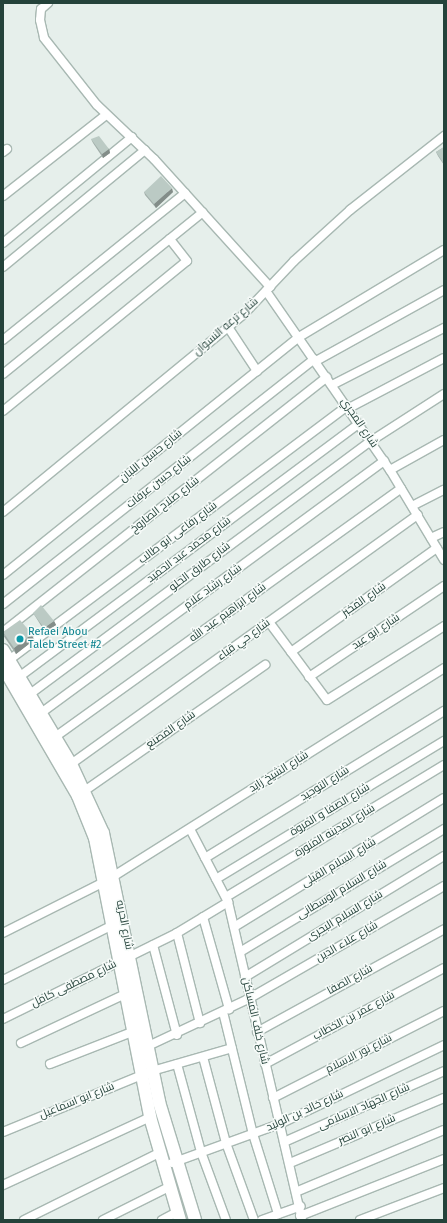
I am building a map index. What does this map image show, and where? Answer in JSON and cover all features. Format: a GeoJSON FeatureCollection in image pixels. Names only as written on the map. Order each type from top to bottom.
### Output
{"type":"FeatureCollection","features":[{"type":"Feature","properties":{"kind":"main road","name":"شارع الحريه"},"geometry":{"type":"LineString","coordinates":[[5,659],[20,677],[71,764],[94,838],[110,879],[125,959],[146,1047],[146,1074],[150,1117],[162,1166],[179,1216]]}},
{"type":"Feature","properties":{"kind":"main road","name":"شارع الحريه"},"geometry":{"type":"LineString","coordinates":[[5,659],[81,793]]}},
{"type":"Feature","properties":{"kind":"main road","name":"شارع الحريه"},"geometry":{"type":"LineString","coordinates":[[125,959],[125,994],[132,1032],[195,1220]]}},
{"type":"Feature","properties":{"kind":"street","name":"شارع المجري"},"geometry":{"type":"LineString","coordinates":[[48,3],[41,10],[40,20],[44,38],[106,114],[145,150],[203,212],[268,289],[299,338],[390,470],[444,560]]}},
{"type":"Feature","properties":{"kind":"street"},"geometry":{"type":"LineString","coordinates":[[3,196],[106,114]]}},
{"type":"Feature","properties":{"kind":"street","name":"شارع ترعه النسوان"},"geometry":{"type":"LineString","coordinates":[[3,512],[228,327],[350,210],[444,136]]}},
{"type":"Feature","properties":{"kind":"street"},"geometry":{"type":"LineString","coordinates":[[3,243],[132,137]]}},
{"type":"Feature","properties":{"kind":"street"},"geometry":{"type":"LineString","coordinates":[[3,267],[145,150]]}},
{"type":"Feature","properties":{"kind":"street"},"geometry":{"type":"LineString","coordinates":[[3,340],[185,193]]}},
{"type":"Feature","properties":{"kind":"street"},"geometry":{"type":"LineString","coordinates":[[3,374],[203,212]]}},
{"type":"Feature","properties":{"kind":"street"},"geometry":{"type":"LineString","coordinates":[[3,411],[187,261],[170,239]]}},
{"type":"Feature","properties":{"kind":"street","name":"شارع حسين اللبان"},"geometry":{"type":"LineString","coordinates":[[3,575],[299,338],[444,250]]}},
{"type":"Feature","properties":{"kind":"street","name":"شارع حسن عرفات"},"geometry":{"type":"LineString","coordinates":[[3,604],[315,360],[444,290]]}},
{"type":"Feature","properties":{"kind":"street"},"geometry":{"type":"LineString","coordinates":[[228,327],[258,371]]}},
{"type":"Feature","properties":{"kind":"street"},"geometry":{"type":"LineString","coordinates":[[332,385],[444,328]]}},
{"type":"Feature","properties":{"kind":"street","name":"شارع رفاعى ابو طالب"},"geometry":{"type":"LineString","coordinates":[[5,659],[348,407],[444,358]]}},
{"type":"Feature","properties":{"kind":"street","name":"شارع صلاح الصاروخ"},"geometry":{"type":"LineString","coordinates":[[3,632],[327,377]]}},
{"type":"Feature","properties":{"kind":"street","name":"شارع طارق الحلو"},"geometry":{"type":"LineString","coordinates":[[30,694],[370,441],[444,394]]}},
{"type":"Feature","properties":{"kind":"street","name":"شارع محمد عبد الحميد"},"geometry":{"type":"LineString","coordinates":[[20,677],[359,424]]}},
{"type":"Feature","properties":{"kind":"street"},"geometry":{"type":"LineString","coordinates":[[390,470],[444,440]]}},
{"type":"Feature","properties":{"kind":"street","name":"شارع رشاد علام"},"geometry":{"type":"LineString","coordinates":[[41,713],[384,461]]}},
{"type":"Feature","properties":{"kind":"street","name":"شارع ابراهيم عبد الله"},"geometry":{"type":"LineString","coordinates":[[55,737],[401,488]]}},
{"type":"Feature","properties":{"kind":"street"},"geometry":{"type":"LineString","coordinates":[[412,506],[444,490]]}},
{"type":"Feature","properties":{"kind":"street","name":"شارع حي قباء"},"geometry":{"type":"LineString","coordinates":[[71,764],[418,515]]}},
{"type":"Feature","properties":{"kind":"street"},"geometry":{"type":"LineString","coordinates":[[431,538],[444,532]]}},
{"type":"Feature","properties":{"kind":"street","name":"شارع المخبز"},"geometry":{"type":"LineString","coordinates":[[291,652],[437,548]]}},
{"type":"Feature","properties":{"kind":"street","name":"شارع ابو عيد"},"geometry":{"type":"LineString","coordinates":[[309,677],[444,586]]}},
{"type":"Feature","properties":{"kind":"street"},"geometry":{"type":"LineString","coordinates":[[269,622],[325,699],[331,699],[444,626]]}},
{"type":"Feature","properties":{"kind":"street","name":"شارع المصنع"},"geometry":{"type":"LineString","coordinates":[[81,793],[265,665]]}},
{"type":"Feature","properties":{"kind":"street","name":"شارع الشيخ زايد"},"geometry":{"type":"LineString","coordinates":[[3,933],[110,879],[444,668]]}},
{"type":"Feature","properties":{"kind":"street","name":"شارع التوحيد"},"geometry":{"type":"LineString","coordinates":[[206,858],[444,710]]}},
{"type":"Feature","properties":{"kind":"street","name":"شارع الصفا و المروة"},"geometry":{"type":"LineString","coordinates":[[216,879],[444,741]]}},
{"type":"Feature","properties":{"kind":"street","name":"شارع المدينه المنورة"},"geometry":{"type":"LineString","coordinates":[[227,900],[444,765]]}},
{"type":"Feature","properties":{"kind":"street","name":"شارع السلام القبلى"},"geometry":{"type":"LineString","coordinates":[[234,927],[444,798]]}},
{"type":"Feature","properties":{"kind":"street","name":"شارع خلف المساكن"},"geometry":{"type":"LineString","coordinates":[[190,828],[227,900],[273,1098],[298,1191],[301,1218]]}},
{"type":"Feature","properties":{"kind":"street","name":"شارع السلام الوسطانى"},"geometry":{"type":"LineString","coordinates":[[240,952],[444,829]]}},
{"type":"Feature","properties":{"kind":"street","name":"شارع السلام البحرى"},"geometry":{"type":"LineString","coordinates":[[245,977],[444,856]]}},
{"type":"Feature","properties":{"kind":"street","name":"شارع علاء الدين"},"geometry":{"type":"LineString","coordinates":[[146,1047],[176,1035],[250,998],[444,886]]}},
{"type":"Feature","properties":{"kind":"street","name":"شارع مصطفى كامل"},"geometry":{"type":"LineString","coordinates":[[3,1018],[177,933],[227,900]]}},
{"type":"Feature","properties":{"kind":"street"},"geometry":{"type":"LineString","coordinates":[[203,917],[226,1010],[232,1048],[253,1134],[278,1214]]}},
{"type":"Feature","properties":{"kind":"street"},"geometry":{"type":"LineString","coordinates":[[3,980],[118,923]]}},
{"type":"Feature","properties":{"kind":"street","name":"شارع الصفا"},"geometry":{"type":"LineString","coordinates":[[257,1032],[444,929]]}},
{"type":"Feature","properties":{"kind":"street"},"geometry":{"type":"LineString","coordinates":[[177,933],[200,1023]]}},
{"type":"Feature","properties":{"kind":"street"},"geometry":{"type":"LineString","coordinates":[[153,945],[176,1035]]}},
{"type":"Feature","properties":{"kind":"street","name":"شارع عمر بن الخطاب"},"geometry":{"type":"LineString","coordinates":[[265,1064],[444,968]]}},
{"type":"Feature","properties":{"kind":"street"},"geometry":{"type":"LineString","coordinates":[[21,1043],[125,994]]}},
{"type":"Feature","properties":{"kind":"street","name":"شارع نور الاسلام"},"geometry":{"type":"LineString","coordinates":[[273,1098],[444,1011]]}},
{"type":"Feature","properties":{"kind":"street"},"geometry":{"type":"LineString","coordinates":[[50,1064],[132,1032]]}},
{"type":"Feature","properties":{"kind":"street","name":"شارع خالد بن الوليد"},"geometry":{"type":"LineString","coordinates":[[162,1166],[280,1124],[444,1045]]}},
{"type":"Feature","properties":{"kind":"street","name":"شارع ابو اسماعيل"},"geometry":{"type":"LineString","coordinates":[[3,1132],[146,1074],[232,1048]]}},
{"type":"Feature","properties":{"kind":"street"},"geometry":{"type":"LineString","coordinates":[[203,1057],[226,1143],[254,1220]]}},
{"type":"Feature","properties":{"kind":"street"},"geometry":{"type":"LineString","coordinates":[[177,1064],[201,1152],[226,1220]]}},
{"type":"Feature","properties":{"kind":"street","name":"شارع الجهاد الاسلامى"},"geometry":{"type":"LineString","coordinates":[[284,1142],[444,1071]]}},
{"type":"Feature","properties":{"kind":"street","name":"شارع ابو النصر"},"geometry":{"type":"LineString","coordinates":[[290,1162],[444,1098]]}},
{"type":"Feature","properties":{"kind":"street"},"geometry":{"type":"LineString","coordinates":[[3,1185],[150,1117]]}},
{"type":"Feature","properties":{"kind":"street"},"geometry":{"type":"LineString","coordinates":[[298,1191],[444,1130]]}},
{"type":"Feature","properties":{"kind":"street"},"geometry":{"type":"LineString","coordinates":[[24,1220],[159,1153]]}},
{"type":"Feature","properties":{"kind":"street"},"geometry":{"type":"LineString","coordinates":[[301,1218],[444,1159]]}},
{"type":"Feature","properties":{"kind":"street"},"geometry":{"type":"LineString","coordinates":[[102,1220],[169,1187]]}},
{"type":"Feature","properties":{"kind":"street"},"geometry":{"type":"LineString","coordinates":[[360,1220],[444,1188]]}},
{"type":"Feature","properties":{"kind":"street"},"geometry":{"type":"LineString","coordinates":[[262,1220],[300,1206]]}},
{"type":"Feature","properties":{"kind":"street"},"geometry":{"type":"LineString","coordinates":[[162,1220],[179,1216]]}},
{"type":"Feature","properties":{"kind":"building"},"geometry":{"type":"Polygon","coordinates":[[[99,136],[109,149],[102,154],[91,139],[99,136]]]}},
{"type":"Feature","properties":{"kind":"building"},"geometry":{"type":"Polygon","coordinates":[[[444,147],[444,164],[436,152],[444,147]]]}},
{"type":"Feature","properties":{"kind":"building"},"geometry":{"type":"Polygon","coordinates":[[[161,176],[172,188],[154,204],[144,192],[161,176]]]}},
{"type":"Feature","properties":{"kind":"building"},"geometry":{"type":"Polygon","coordinates":[[[41,605],[54,621],[44,628],[33,613],[41,605]]]}},
{"type":"Feature","properties":{"kind":"building","name":"Refaei Abou Taleb Street #2"},"geometry":{"type":"Polygon","coordinates":[[[20,620],[32,634],[14,648],[3,632],[20,620]]]}},
{"type":"Feature","properties":{"kind":"place","name":"Refaei Abou Taleb Street #2"},"geometry":{"type":"Point","coordinates":[20,639]}}]}
